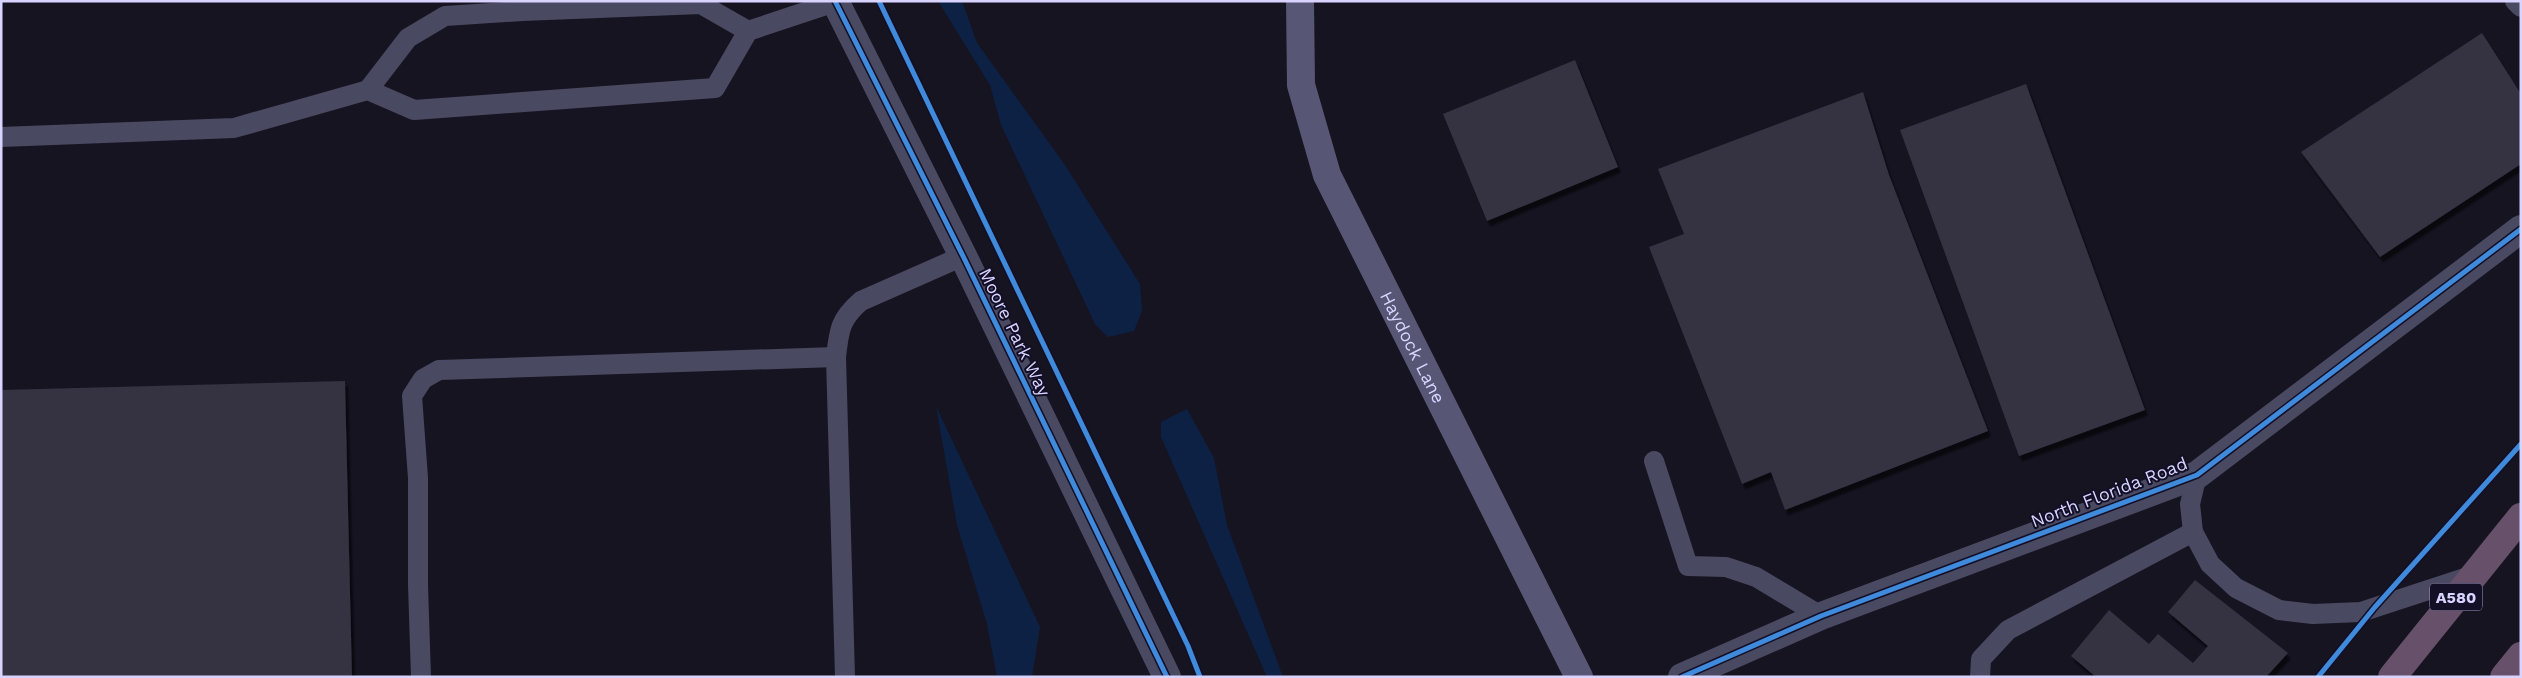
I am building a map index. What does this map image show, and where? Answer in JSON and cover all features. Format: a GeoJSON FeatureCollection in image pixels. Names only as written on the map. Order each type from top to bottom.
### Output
{"type":"FeatureCollection","features":[{"type":"Feature","properties":{"kind":"highway","name":"A580"},"geometry":{"type":"LineString","coordinates":[[2392,677],[2521,517]]}},
{"type":"Feature","properties":{"kind":"highway"},"geometry":{"type":"LineString","coordinates":[[2504,677],[2521,656]]}},
{"type":"Feature","properties":{"kind":"street","name":"Moore Park Way"},"geometry":{"type":"LineString","coordinates":[[835,1],[964,256],[1167,677]]}},
{"type":"Feature","properties":{"kind":"street","name":"Haydock Lane"},"geometry":{"type":"LineString","coordinates":[[1300,1],[1301,85],[1327,175],[1579,677]]}},
{"type":"Feature","properties":{"kind":"street","name":"North Florida Road"},"geometry":{"type":"LineString","coordinates":[[1682,677],[1821,616],[2197,475],[2521,229]]}},
{"type":"Feature","properties":{"kind":"lane"},"geometry":{"type":"LineString","coordinates":[[368,90],[414,110],[715,88],[748,31],[835,1]]}},
{"type":"Feature","properties":{"kind":"lane"},"geometry":{"type":"LineString","coordinates":[[2515,1],[2521,7]]}},
{"type":"Feature","properties":{"kind":"lane"},"geometry":{"type":"LineString","coordinates":[[1,137],[234,128],[368,90],[408,38],[445,16],[701,4],[748,31]]}},
{"type":"Feature","properties":{"kind":"lane"},"geometry":{"type":"LineString","coordinates":[[846,677],[836,357],[839,330],[847,313],[860,301],[964,256]]}},
{"type":"Feature","properties":{"kind":"lane"},"geometry":{"type":"LineString","coordinates":[[421,677],[418,478],[412,396],[423,379],[439,370],[836,357]]}},
{"type":"Feature","properties":{"kind":"lane"},"geometry":{"type":"LineString","coordinates":[[1654,461],[1688,566],[1726,567],[1756,577],[1821,616]]}},
{"type":"Feature","properties":{"kind":"lane"},"geometry":{"type":"LineString","coordinates":[[2197,475],[2190,504],[2193,532],[2210,564],[2236,588],[2279,610],[2313,614],[2361,612],[2474,575]]}},
{"type":"Feature","properties":{"kind":"lane"},"geometry":{"type":"LineString","coordinates":[[1980,677],[1982,659],[2008,630],[2193,532]]}},
{"type":"Feature","properties":{"kind":"water"},"geometry":{"type":"Polygon","coordinates":[[[938,1],[962,1],[977,43],[1065,165],[1140,284],[1142,311],[1134,331],[1108,337],[1095,324],[1001,125],[990,85],[938,1]]]}},
{"type":"Feature","properties":{"kind":"water"},"geometry":{"type":"Polygon","coordinates":[[[936,406],[1040,627],[1032,677],[997,677],[987,624],[957,525],[936,406]]]}},
{"type":"Feature","properties":{"kind":"water"},"geometry":{"type":"Polygon","coordinates":[[[1187,409],[1214,458],[1227,525],[1283,677],[1267,677],[1161,437],[1161,422],[1187,409]]]}},
{"type":"Feature","properties":{"kind":"building"},"geometry":{"type":"Polygon","coordinates":[[[2482,33],[2521,94],[2521,164],[2380,257],[2301,152],[2482,33]]]}},
{"type":"Feature","properties":{"kind":"building"},"geometry":{"type":"Polygon","coordinates":[[[1575,60],[1618,167],[1487,221],[1443,114],[1575,60]]]}},
{"type":"Feature","properties":{"kind":"building"},"geometry":{"type":"Polygon","coordinates":[[[2026,84],[2145,410],[2019,456],[1900,130],[2026,84]]]}},
{"type":"Feature","properties":{"kind":"building"},"geometry":{"type":"Polygon","coordinates":[[[1863,92],[1889,175],[1988,431],[1785,510],[1771,472],[1742,484],[1649,247],[1684,234],[1658,169],[1863,92]]]}},
{"type":"Feature","properties":{"kind":"building"},"geometry":{"type":"Polygon","coordinates":[[[345,381],[352,677],[1,677],[1,390],[345,381]]]}},
{"type":"Feature","properties":{"kind":"building"},"geometry":{"type":"Polygon","coordinates":[[[2195,580],[2288,653],[2266,677],[2096,677],[2071,656],[2109,610],[2149,644],[2158,634],[2193,663],[2208,646],[2168,612],[2195,580]]]}},
{"type":"Feature","properties":{"kind":"cycle path"},"geometry":{"type":"LineString","coordinates":[[835,1],[963,256],[1167,677]]}},
{"type":"Feature","properties":{"kind":"cycle path"},"geometry":{"type":"LineString","coordinates":[[879,1],[1188,646],[1200,677]]}},
{"type":"Feature","properties":{"kind":"cycle path"},"geometry":{"type":"LineString","coordinates":[[1682,677],[1821,616],[2197,475],[2521,229]]}},
{"type":"Feature","properties":{"kind":"cycle path"},"geometry":{"type":"LineString","coordinates":[[2318,677],[2375,607],[2521,444]]}}]}
